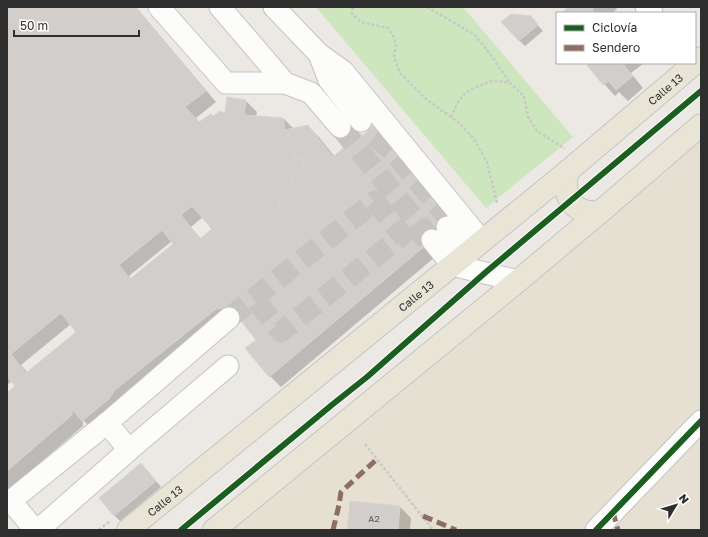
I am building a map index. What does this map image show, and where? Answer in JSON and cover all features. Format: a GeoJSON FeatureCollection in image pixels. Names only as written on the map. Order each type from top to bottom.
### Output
{"type":"FeatureCollection","features":[{"type":"Feature","properties":{"kind":"main road","name":"Calle 13"},"geometry":{"type":"LineString","coordinates":[[128,530],[475,246],[565,163],[693,64]]}},
{"type":"Feature","properties":{"kind":"main road"},"geometry":{"type":"LineString","coordinates":[[214,530],[518,281],[701,125]]}},
{"type":"Feature","properties":{"kind":"main road"},"geometry":{"type":"LineString","coordinates":[[565,163],[566,192],[571,202],[580,210],[591,213],[600,212]]}},
{"type":"Feature","properties":{"kind":"lane"},"geometry":{"type":"LineString","coordinates":[[159,7],[226,82],[285,84],[311,93],[340,127]]}},
{"type":"Feature","properties":{"kind":"lane"},"geometry":{"type":"LineString","coordinates":[[220,7],[285,84]]}},
{"type":"Feature","properties":{"kind":"lane"},"geometry":{"type":"LineString","coordinates":[[277,10],[319,54],[343,71],[475,246]]}},
{"type":"Feature","properties":{"kind":"lane"},"geometry":{"type":"LineString","coordinates":[[319,54],[329,80],[361,121]]}},
{"type":"Feature","properties":{"kind":"lane"},"geometry":{"type":"LineString","coordinates":[[475,246],[439,233],[452,265],[518,281]]}},
{"type":"Feature","properties":{"kind":"lane"},"geometry":{"type":"LineString","coordinates":[[35,530],[9,502],[107,423],[229,318]]}},
{"type":"Feature","properties":{"kind":"lane"},"geometry":{"type":"LineString","coordinates":[[38,530],[228,366]]}},
{"type":"Feature","properties":{"kind":"lane"},"geometry":{"type":"LineString","coordinates":[[107,423],[129,450]]}},
{"type":"Feature","properties":{"kind":"lane"},"geometry":{"type":"LineString","coordinates":[[596,530],[697,433]]}},
{"type":"Feature","properties":{"kind":"path"},"geometry":{"type":"LineString","coordinates":[[353,7],[352,14],[361,22],[388,28],[394,37],[396,45],[394,57],[400,73],[426,99],[451,117],[474,139],[487,162],[498,206],[504,201]]}},
{"type":"Feature","properties":{"kind":"path"},"geometry":{"type":"LineString","coordinates":[[427,7],[475,36],[510,83],[524,96],[528,118],[537,132],[568,150],[565,163]]}},
{"type":"Feature","properties":{"kind":"path"},"geometry":{"type":"LineString","coordinates":[[451,117],[464,94],[474,88],[492,81],[510,83]]}},
{"type":"Feature","properties":{"kind":"path"},"geometry":{"type":"LineString","coordinates":[[365,444],[433,530]]}},
{"type":"Feature","properties":{"kind":"shaded area"},"geometry":{"type":"Polygon","coordinates":[[[701,125],[701,530],[214,530],[701,125]]]}},
{"type":"Feature","properties":{"kind":"green space"},"geometry":{"type":"Polygon","coordinates":[[[316,7],[463,7],[573,137],[486,208],[316,7]]]}},
{"type":"Feature","properties":{"kind":"building"},"geometry":{"type":"Polygon","coordinates":[[[7,7],[135,7],[206,91],[185,107],[199,122],[211,114],[213,116],[220,111],[225,113],[227,97],[246,100],[244,115],[283,118],[285,130],[297,145],[294,158],[304,160],[302,176],[292,176],[291,187],[281,189],[279,208],[256,231],[237,212],[178,262],[206,299],[216,309],[115,390],[109,399],[98,387],[72,409],[72,415],[7,471],[7,393],[15,386],[7,376],[7,7]],[[192,206],[181,215],[200,239],[212,229],[192,206]],[[162,230],[119,265],[130,279],[173,244],[162,230]],[[61,313],[11,354],[26,373],[76,332],[61,313]]]}},
{"type":"Feature","properties":{"kind":"building"},"geometry":{"type":"Polygon","coordinates":[[[569,7],[595,7],[592,10],[594,12],[562,12],[569,7]]]}},
{"type":"Feature","properties":{"kind":"building"},"geometry":{"type":"Polygon","coordinates":[[[511,14],[531,16],[538,25],[519,41],[501,22],[511,14]]]}},
{"type":"Feature","properties":{"kind":"building"},"geometry":{"type":"Polygon","coordinates":[[[623,64],[633,76],[616,90],[609,81],[603,85],[587,65],[623,64]]]}},
{"type":"Feature","properties":{"kind":"building"},"geometry":{"type":"Polygon","coordinates":[[[350,121],[362,136],[378,121],[457,219],[269,377],[245,348],[256,340],[231,308],[216,309],[206,299],[178,262],[237,212],[256,231],[279,208],[281,189],[291,187],[292,176],[302,176],[304,160],[294,158],[297,145],[285,130],[308,125],[333,157],[348,144],[336,132],[350,121]]]}},
{"type":"Feature","properties":{"kind":"building"},"geometry":{"type":"Polygon","coordinates":[[[98,387],[109,399],[82,421],[72,409],[98,387]]]}},
{"type":"Feature","properties":{"kind":"building"},"geometry":{"type":"Polygon","coordinates":[[[141,463],[156,481],[114,516],[99,498],[141,463]]]}},
{"type":"Feature","properties":{"kind":"building"},"geometry":{"type":"Polygon","coordinates":[[[350,501],[400,506],[398,530],[347,530],[350,501]]]}},
{"type":"Feature","properties":{"kind":"tunnel"},"geometry":{"type":"LineString","coordinates":[[340,127],[432,240]]}},
{"type":"Feature","properties":{"kind":"tunnel"},"geometry":{"type":"LineString","coordinates":[[374,137],[392,150],[444,213],[409,242],[402,235]]}},
{"type":"Feature","properties":{"kind":"tunnel"},"geometry":{"type":"LineString","coordinates":[[229,318],[375,201],[402,235],[281,332],[254,298]]}},
{"type":"Feature","properties":{"kind":"marked path"},"geometry":{"type":"LineString","coordinates":[[333,530],[341,492],[377,459]]}},
{"type":"Feature","properties":{"kind":"marked path"},"geometry":{"type":"LineString","coordinates":[[613,512],[618,530]]}},
{"type":"Feature","properties":{"kind":"marked path"},"geometry":{"type":"LineString","coordinates":[[423,516],[456,530]]}},
{"type":"Feature","properties":{"kind":"cycle path"},"geometry":{"type":"LineString","coordinates":[[181,530],[367,377],[486,272],[701,91]]}},
{"type":"Feature","properties":{"kind":"cycle path"},"geometry":{"type":"LineString","coordinates":[[596,530],[701,421]]}}]}
